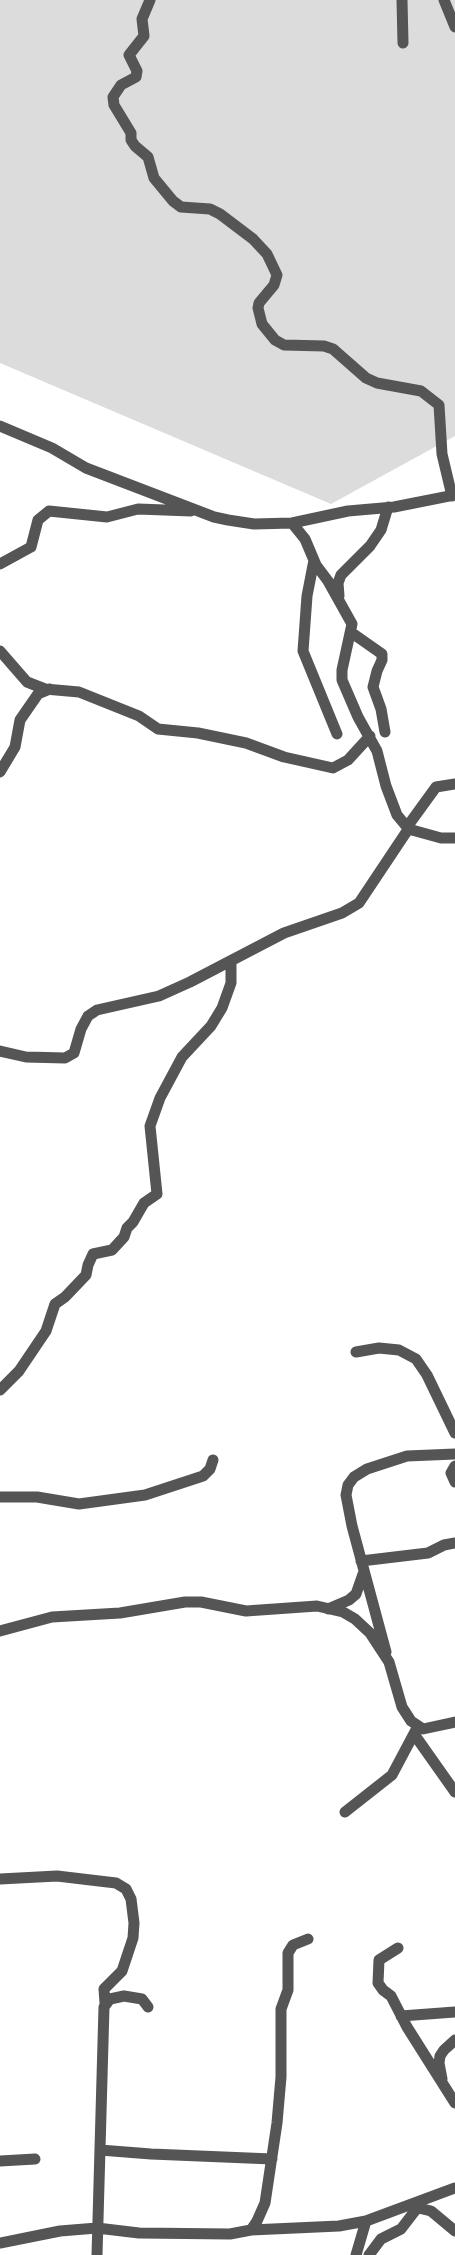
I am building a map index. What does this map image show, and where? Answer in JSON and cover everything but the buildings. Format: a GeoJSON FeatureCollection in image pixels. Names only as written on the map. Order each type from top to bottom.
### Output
{"type":"FeatureCollection","features":[{"type":"Feature","properties":{"kind":"street"},"geometry":{"type":"LineString","coordinates":[[0,426],[52,448],[86,468],[197,511],[214,517],[254,524],[292,523],[348,511],[388,508],[453,495],[442,454],[439,405],[421,391],[377,383],[366,378],[333,348],[284,345],[275,340],[262,324],[258,308],[259,303],[274,285],[277,275],[267,254],[253,239],[220,214],[210,209],[181,207],[173,201],[152,175],[148,157],[130,140],[129,130],[114,105],[113,97],[121,85],[136,77],[137,71],[128,54],[144,36],[142,18],[150,0]]}},
{"type":"Feature","properties":{"kind":"street"},"geometry":{"type":"LineString","coordinates":[[402,0],[403,43]]}},
{"type":"Feature","properties":{"kind":"street"},"geometry":{"type":"LineString","coordinates":[[444,0],[455,27]]}},
{"type":"Feature","properties":{"kind":"street"},"geometry":{"type":"LineString","coordinates":[[340,601],[338,583],[341,575],[370,546],[381,530],[388,508]]}},
{"type":"Feature","properties":{"kind":"street"},"geometry":{"type":"LineString","coordinates":[[0,564],[31,547],[38,520],[49,511],[107,517],[138,509],[197,511]]}},
{"type":"Feature","properties":{"kind":"street"},"geometry":{"type":"LineString","coordinates":[[292,523],[305,539],[314,560],[352,624],[352,633],[342,676],[358,717],[377,751],[386,786],[397,815],[408,828],[440,838],[454,837]]}},
{"type":"Feature","properties":{"kind":"street"},"geometry":{"type":"LineString","coordinates":[[314,560],[306,596],[303,652],[337,734]]}},
{"type":"Feature","properties":{"kind":"street"},"geometry":{"type":"LineString","coordinates":[[352,633],[382,654],[374,687],[381,709],[385,732]]}},
{"type":"Feature","properties":{"kind":"street"},"geometry":{"type":"LineString","coordinates":[[0,650],[27,682],[50,689],[79,692],[139,716],[158,729],[198,733],[246,743],[273,754],[333,768],[343,764],[370,736]]}},
{"type":"Feature","properties":{"kind":"street"},"geometry":{"type":"LineString","coordinates":[[0,772],[15,747],[20,720],[38,694],[50,689]]}},
{"type":"Feature","properties":{"kind":"street"},"geometry":{"type":"LineString","coordinates":[[0,1051],[26,1057],[65,1058],[74,1053],[81,1029],[88,1016],[97,1010],[158,996],[284,933],[342,913],[359,903],[436,786],[455,784]]}},
{"type":"Feature","properties":{"kind":"street"},"geometry":{"type":"LineString","coordinates":[[0,1390],[20,1368],[45,1332],[54,1306],[86,1275],[88,1265],[94,1254],[112,1250],[124,1237],[127,1228],[132,1224],[144,1203],[157,1194],[150,1126],[160,1098],[182,1057],[211,1026],[222,1008],[230,983],[231,961]]}},
{"type":"Feature","properties":{"kind":"street"},"geometry":{"type":"LineString","coordinates":[[356,1352],[379,1348],[399,1350],[416,1359],[427,1375],[455,1433]]}},
{"type":"Feature","properties":{"kind":"street"},"geometry":{"type":"LineString","coordinates":[[455,1454],[407,1456],[367,1469],[354,1477],[348,1485],[346,1495],[361,1561],[402,1707],[455,1792]]}},
{"type":"Feature","properties":{"kind":"street"},"geometry":{"type":"LineString","coordinates":[[0,1497],[37,1497],[79,1504],[145,1495],[203,1476],[210,1469],[214,1460]]}},
{"type":"Feature","properties":{"kind":"street"},"geometry":{"type":"LineString","coordinates":[[455,1466],[451,1473],[455,1482]]}},
{"type":"Feature","properties":{"kind":"street"},"geometry":{"type":"LineString","coordinates":[[361,1561],[428,1553],[444,1545],[455,1543]]}},
{"type":"Feature","properties":{"kind":"street"},"geometry":{"type":"LineString","coordinates":[[327,1609],[350,1600],[356,1594],[364,1572]]}},
{"type":"Feature","properties":{"kind":"street"},"geometry":{"type":"LineString","coordinates":[[0,1631],[52,1617],[120,1613],[185,1602],[200,1602],[246,1611],[317,1606],[343,1612],[363,1625],[389,1662]]}},
{"type":"Feature","properties":{"kind":"street"},"geometry":{"type":"LineString","coordinates":[[416,1730],[452,1724]]}},
{"type":"Feature","properties":{"kind":"street"},"geometry":{"type":"LineString","coordinates":[[345,1812],[392,1775],[416,1730]]}},
{"type":"Feature","properties":{"kind":"street"},"geometry":{"type":"LineString","coordinates":[[0,1879],[57,1876],[116,1882],[126,1889],[131,1899],[134,1923],[133,1938],[122,1971],[104,1988],[97,2255]]}},
{"type":"Feature","properties":{"kind":"street"},"geometry":{"type":"LineString","coordinates":[[251,2230],[258,2221],[265,2203],[272,2159],[281,2077],[280,2009],[287,1996],[289,1984],[288,1953],[293,1945],[308,1939]]}},
{"type":"Feature","properties":{"kind":"street"},"geometry":{"type":"LineString","coordinates":[[398,1948],[379,1960],[377,1978],[380,1987],[392,1996],[401,2016],[455,2103]]}},
{"type":"Feature","properties":{"kind":"street"},"geometry":{"type":"LineString","coordinates":[[105,2003],[112,1997],[124,1996],[142,1999],[148,2007]]}},
{"type":"Feature","properties":{"kind":"street"},"geometry":{"type":"LineString","coordinates":[[401,2016],[455,2012]]}},
{"type":"Feature","properties":{"kind":"street"},"geometry":{"type":"LineString","coordinates":[[443,2086],[439,2063],[440,2056],[455,2040]]}},
{"type":"Feature","properties":{"kind":"street"},"geometry":{"type":"LineString","coordinates":[[100,2150],[272,2159]]}},
{"type":"Feature","properties":{"kind":"street"},"geometry":{"type":"LineString","coordinates":[[0,2161],[35,2159]]}},
{"type":"Feature","properties":{"kind":"street"},"geometry":{"type":"LineString","coordinates":[[0,2243],[60,2230],[97,2228],[124,2233],[230,2234],[251,2230],[339,2226],[366,2222],[382,2214],[412,2207],[455,2188]]}},
{"type":"Feature","properties":{"kind":"street"},"geometry":{"type":"LineString","coordinates":[[412,2207],[431,2211],[455,2231]]}},
{"type":"Feature","properties":{"kind":"street"},"geometry":{"type":"LineString","coordinates":[[369,2255],[381,2240],[401,2229],[412,2207]]}},
{"type":"Feature","properties":{"kind":"street"},"geometry":{"type":"LineString","coordinates":[[356,2255],[366,2222]]}},
{"type":"Feature","properties":{"kind":"shaded area"},"geometry":{"type":"Polygon","coordinates":[[[0,0],[455,0],[455,436],[331,504],[0,363],[0,0]]]}}]}
